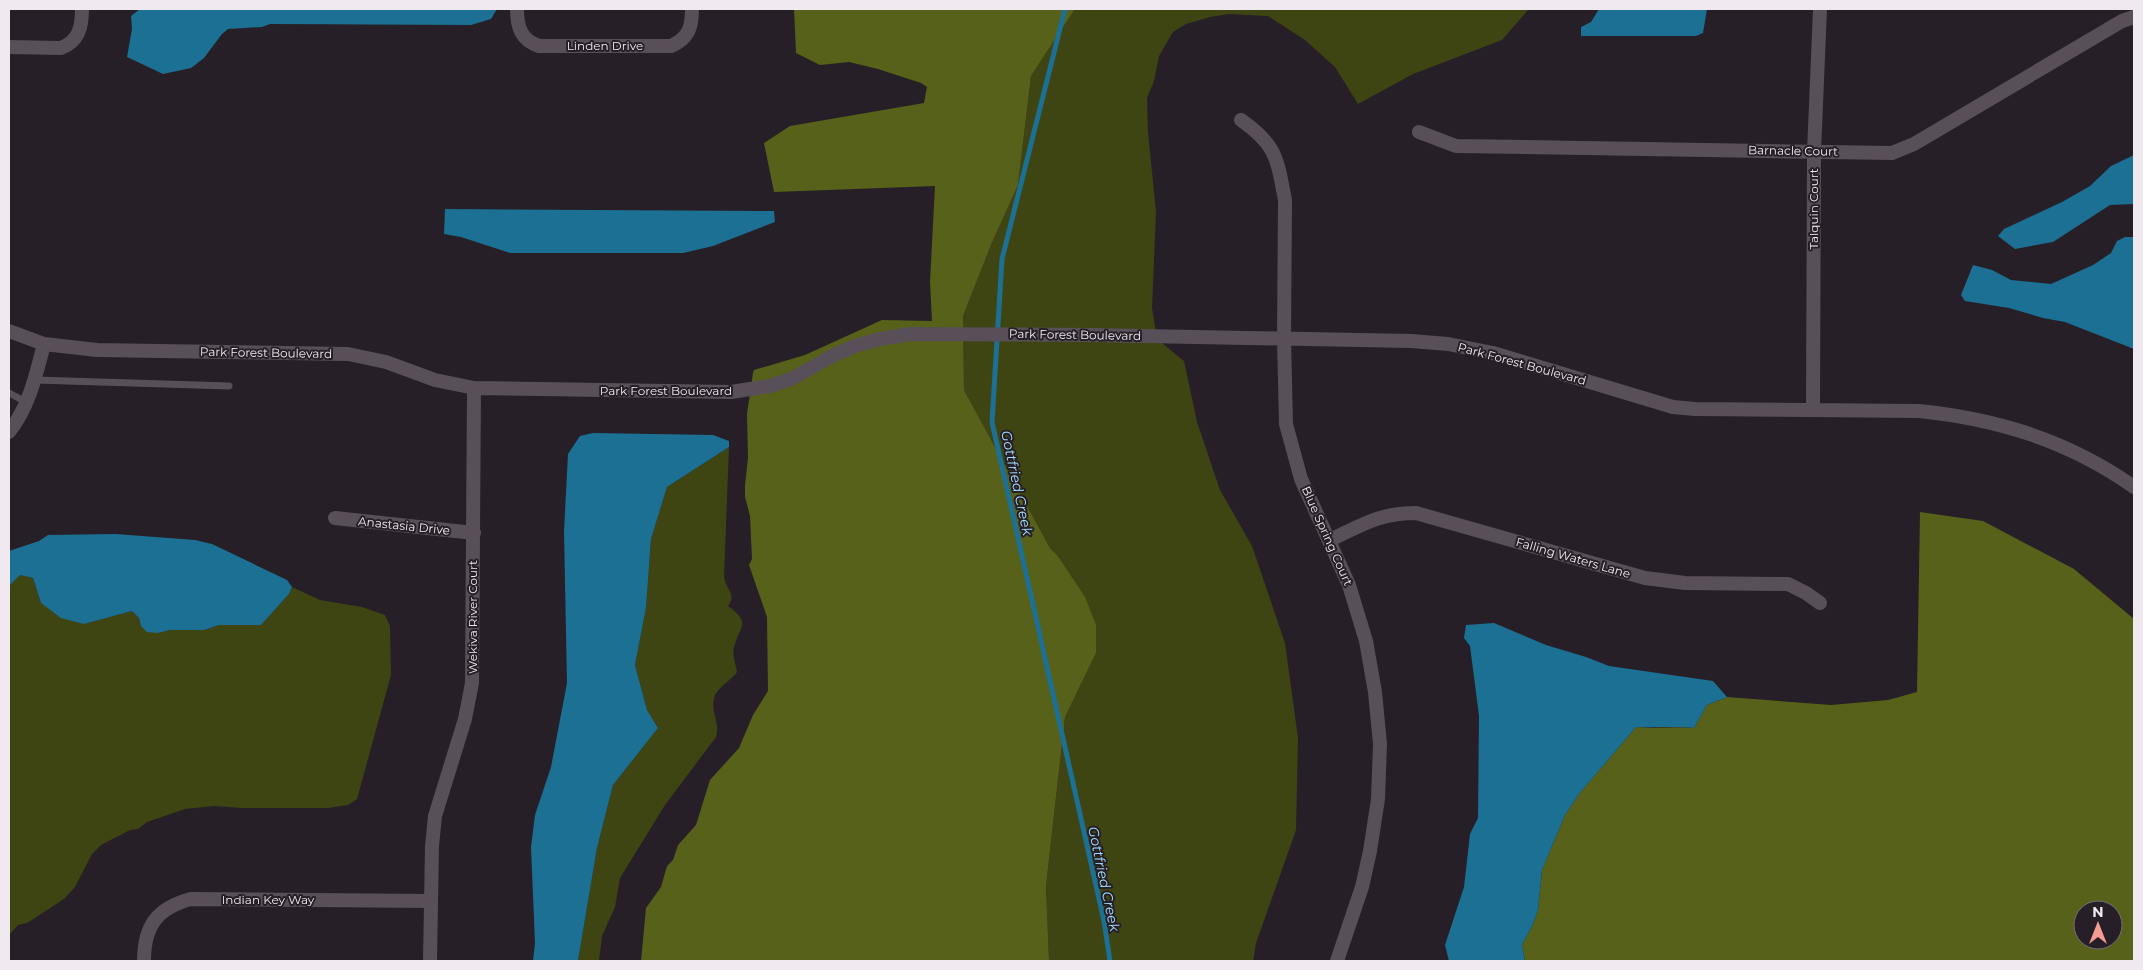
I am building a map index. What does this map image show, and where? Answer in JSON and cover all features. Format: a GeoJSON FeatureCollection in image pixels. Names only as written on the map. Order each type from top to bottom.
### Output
{"type":"FeatureCollection","features":[{"type":"Feature","properties":{"kind":"street"},"geometry":{"type":"LineString","coordinates":[[9,47],[60,48],[68,45],[75,40],[81,30],[82,9]]}},
{"type":"Feature","properties":{"kind":"street","name":"Linden Drive"},"geometry":{"type":"LineString","coordinates":[[517,9],[519,30],[524,37],[539,46],[671,46],[681,42],[688,34],[692,24],[692,9]]}},
{"type":"Feature","properties":{"kind":"street","name":"Talquin Court"},"geometry":{"type":"LineString","coordinates":[[1813,410],[1814,152],[1820,9]]}},
{"type":"Feature","properties":{"kind":"street","name":"Barnacle Court"},"geometry":{"type":"LineString","coordinates":[[1419,132],[1456,146],[1892,153],[1914,144],[2122,21],[2134,17]]}},
{"type":"Feature","properties":{"kind":"street","name":"Blue Spring Court"},"geometry":{"type":"LineString","coordinates":[[1241,120],[1260,133],[1268,143],[1279,170],[1285,200],[1284,404],[1290,444],[1301,479],[1349,585],[1366,641],[1376,692],[1380,744],[1378,799],[1362,887],[1338,961]]}},
{"type":"Feature","properties":{"kind":"street","name":"Park Forest Boulevard"},"geometry":{"type":"LineString","coordinates":[[9,330],[44,344],[96,350],[348,354],[386,362],[435,380],[474,388],[748,390],[770,386],[791,379],[834,355],[855,346],[880,339],[910,334],[1093,335],[1411,341],[1448,344],[1493,353],[1673,407],[1695,409],[1919,411],[1952,414],[1997,423],[2035,434],[2075,451],[2113,472],[2134,487]]}},
{"type":"Feature","properties":{"kind":"street"},"geometry":{"type":"LineString","coordinates":[[9,432],[26,402],[35,380],[44,344]]}},
{"type":"Feature","properties":{"kind":"street","name":"Wekiva River Court"},"geometry":{"type":"LineString","coordinates":[[430,961],[432,846],[435,816],[465,718],[472,683],[474,388]]}},
{"type":"Feature","properties":{"kind":"street","name":"Falling Waters Lane"},"geometry":{"type":"LineString","coordinates":[[1330,540],[1380,516],[1396,513],[1416,513],[1645,578],[1685,583],[1788,584],[1820,603]]}},
{"type":"Feature","properties":{"kind":"street","name":"Anastasia Drive"},"geometry":{"type":"LineString","coordinates":[[335,518],[474,533]]}},
{"type":"Feature","properties":{"kind":"street","name":"Indian Key Way"},"geometry":{"type":"LineString","coordinates":[[144,961],[146,937],[157,917],[175,903],[191,899],[431,901]]}},
{"type":"Feature","properties":{"kind":"lane"},"geometry":{"type":"LineString","coordinates":[[35,380],[229,386]]}},
{"type":"Feature","properties":{"kind":"lane"},"geometry":{"type":"LineString","coordinates":[[9,393],[26,402]]}},
{"type":"Feature","properties":{"kind":"green space"},"geometry":{"type":"Polygon","coordinates":[[[794,9],[1075,9],[1031,76],[1018,185],[991,245],[963,316],[964,390],[1050,548],[1057,555],[1085,597],[1096,625],[1096,653],[1065,717],[1046,886],[1049,961],[641,961],[646,908],[661,887],[667,866],[673,860],[678,845],[696,825],[710,780],[739,748],[753,715],[768,691],[767,617],[749,565],[752,559],[750,516],[745,497],[748,458],[747,414],[754,370],[805,355],[882,320],[932,321],[930,282],[935,186],[774,192],[764,143],[790,126],[924,103],[927,87],[921,83],[878,69],[849,62],[820,65],[796,53],[794,9]]]}},
{"type":"Feature","properties":{"kind":"green space"},"geometry":{"type":"Polygon","coordinates":[[[1075,9],[1534,9],[1528,10],[1502,40],[1413,74],[1358,104],[1335,67],[1305,40],[1268,16],[1229,14],[1186,24],[1173,32],[1159,56],[1154,81],[1147,98],[1148,132],[1156,212],[1152,308],[1157,339],[1184,361],[1197,422],[1220,490],[1252,546],[1285,643],[1298,738],[1296,830],[1256,943],[1253,961],[1049,961],[1046,886],[1065,717],[1096,653],[1057,555],[1050,548],[964,390],[963,316],[991,245],[1018,185],[1031,76],[1075,9]]]}},
{"type":"Feature","properties":{"kind":"green space"},"geometry":{"type":"Polygon","coordinates":[[[729,447],[724,577],[731,595],[728,606],[736,612],[742,622],[734,651],[737,672],[715,695],[713,706],[717,727],[716,737],[665,805],[620,878],[615,907],[602,936],[599,961],[578,961],[597,848],[613,785],[658,728],[647,710],[635,665],[646,608],[651,539],[667,487],[729,447]]]}},
{"type":"Feature","properties":{"kind":"green space"},"geometry":{"type":"Polygon","coordinates":[[[1920,512],[1983,521],[2074,569],[2134,619],[2134,961],[1525,961],[1522,945],[1538,910],[1542,870],[1565,815],[1579,794],[1636,727],[1694,728],[1707,705],[1727,697],[1831,705],[1888,700],[1917,692],[1920,512]]]}},
{"type":"Feature","properties":{"kind":"green space"},"geometry":{"type":"Polygon","coordinates":[[[20,575],[33,578],[41,603],[84,624],[132,611],[139,618],[141,626],[158,633],[170,630],[204,630],[219,625],[261,625],[289,594],[292,587],[320,600],[362,607],[385,615],[390,626],[391,675],[357,799],[348,805],[328,808],[242,808],[214,806],[185,809],[147,822],[138,829],[130,830],[101,845],[92,854],[75,887],[64,899],[27,923],[18,925],[9,935],[9,586],[20,575]]]}},
{"type":"Feature","properties":{"kind":"water"},"geometry":{"type":"Polygon","coordinates":[[[140,9],[497,9],[491,19],[471,25],[270,24],[262,27],[228,29],[204,58],[191,68],[163,74],[127,57],[132,29],[131,16],[140,9]]]}},
{"type":"Feature","properties":{"kind":"water"},"geometry":{"type":"Polygon","coordinates":[[[1599,9],[1707,9],[1703,33],[1696,36],[1581,36],[1581,27],[1591,22],[1599,9]]]}},
{"type":"Feature","properties":{"kind":"water"},"geometry":{"type":"Polygon","coordinates":[[[2134,155],[2134,204],[2110,205],[2053,242],[2015,249],[1998,236],[2004,229],[2062,202],[2090,186],[2111,166],[2134,155]]]}},
{"type":"Feature","properties":{"kind":"water"},"geometry":{"type":"Polygon","coordinates":[[[445,209],[774,211],[775,222],[713,246],[683,253],[510,253],[461,237],[444,234],[445,209]]]}},
{"type":"Feature","properties":{"kind":"water"},"geometry":{"type":"Polygon","coordinates":[[[2125,237],[2134,237],[2134,349],[2065,322],[2009,308],[1965,301],[1961,295],[1973,265],[1992,270],[2011,280],[2051,284],[2093,265],[2111,253],[2117,241],[2125,237]]]}},
{"type":"Feature","properties":{"kind":"water"},"geometry":{"type":"Polygon","coordinates":[[[593,433],[713,435],[729,441],[729,447],[667,487],[651,539],[646,608],[635,665],[647,710],[658,728],[613,785],[597,848],[578,961],[533,961],[535,943],[531,847],[535,815],[551,767],[567,683],[564,531],[568,454],[580,436],[593,433]]]}},
{"type":"Feature","properties":{"kind":"water"},"geometry":{"type":"Polygon","coordinates":[[[116,534],[195,540],[212,544],[287,580],[292,587],[289,594],[261,625],[219,625],[204,630],[170,630],[158,633],[147,632],[141,626],[139,618],[132,611],[84,624],[61,618],[41,603],[33,578],[20,575],[9,586],[9,551],[39,541],[48,535],[116,534]]]}},
{"type":"Feature","properties":{"kind":"water"},"geometry":{"type":"Polygon","coordinates":[[[1494,623],[1546,645],[1609,666],[1713,681],[1727,697],[1707,705],[1694,728],[1636,727],[1579,794],[1565,815],[1542,870],[1538,910],[1522,945],[1525,961],[1449,961],[1445,945],[1464,887],[1470,834],[1478,818],[1479,716],[1470,646],[1464,638],[1466,625],[1494,623]]]}},
{"type":"Feature","properties":{"kind":"waterway","name":"Gottfried Creek"},"geometry":{"type":"LineString","coordinates":[[1065,9],[1002,259],[992,422],[1104,921],[1110,961]]}}]}
